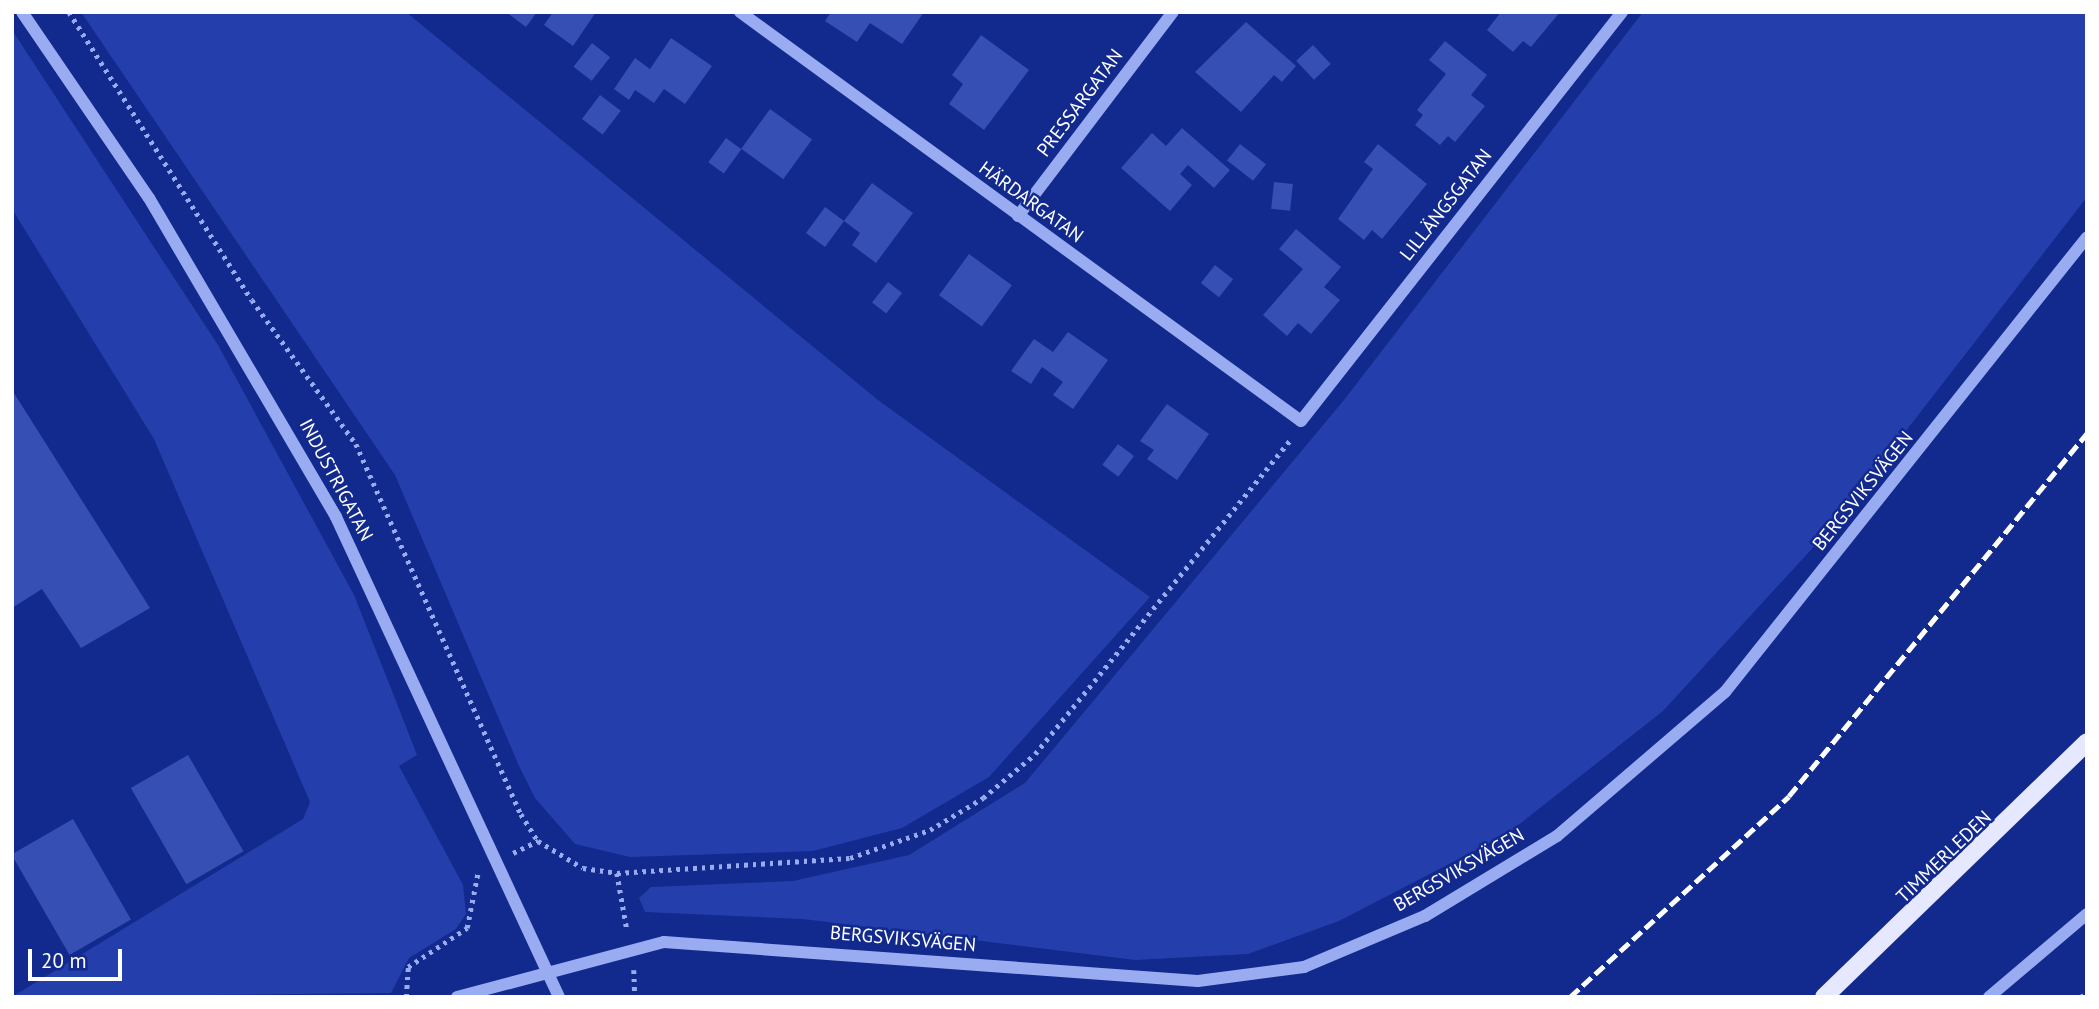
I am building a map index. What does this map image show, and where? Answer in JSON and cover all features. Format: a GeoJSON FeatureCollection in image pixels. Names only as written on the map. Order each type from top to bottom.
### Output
{"type":"FeatureCollection","features":[{"type":"Feature","properties":{"kind":"main road","name":"TIMMERLEDEN"},"geometry":{"type":"LineString","coordinates":[[1824,997],[2087,742]]}},
{"type":"Feature","properties":{"kind":"street","name":"INDUSTRIGATAN"},"geometry":{"type":"LineString","coordinates":[[22,12],[149,198],[289,432],[498,861],[559,997]]}},
{"type":"Feature","properties":{"kind":"street","name":"HÄRDARGATAN"},"geometry":{"type":"LineString","coordinates":[[740,12],[1301,421]]}},
{"type":"Feature","properties":{"kind":"street","name":"PRESSARGATAN"},"geometry":{"type":"LineString","coordinates":[[1018,216],[1173,12]]}},
{"type":"Feature","properties":{"kind":"street","name":"LILLÄNGSGATAN"},"geometry":{"type":"LineString","coordinates":[[1301,421],[1622,12]]}},
{"type":"Feature","properties":{"kind":"street","name":"BERGSVIKSVÄGEN"},"geometry":{"type":"LineString","coordinates":[[457,997],[547,969],[664,942],[1198,981],[1304,967],[1425,916],[1557,836],[1725,692],[2087,237]]}},
{"type":"Feature","properties":{"kind":"street"},"geometry":{"type":"LineString","coordinates":[[1989,997],[2087,914]]}},
{"type":"Feature","properties":{"kind":"path"},"geometry":{"type":"LineString","coordinates":[[69,12],[252,300],[356,444],[470,710],[538,841],[583,868],[617,873],[850,858],[930,830],[983,798],[1035,754],[1301,421]]}},
{"type":"Feature","properties":{"kind":"path"},"geometry":{"type":"LineString","coordinates":[[406,997],[408,967],[467,928],[473,877],[538,841]]}},
{"type":"Feature","properties":{"kind":"path"},"geometry":{"type":"LineString","coordinates":[[2081,997],[2087,992]]}},
{"type":"Feature","properties":{"kind":"shaded area"},"geometry":{"type":"Polygon","coordinates":[[[81,12],[406,12],[878,400],[1150,597],[989,777],[902,828],[813,851],[630,857],[575,844],[535,798],[519,766],[395,475],[81,12]]]}},
{"type":"Feature","properties":{"kind":"shaded area"},"geometry":{"type":"Polygon","coordinates":[[[1643,12],[2087,12],[2087,197],[1830,529],[1663,711],[1507,834],[1339,921],[1248,954],[1135,960],[803,919],[645,912],[639,898],[651,887],[793,881],[909,855],[1025,783],[1344,400],[1643,12]]]}},
{"type":"Feature","properties":{"kind":"shaded area"},"geometry":{"type":"Polygon","coordinates":[[[12,30],[218,345],[354,595],[394,696],[417,755],[399,766],[463,885],[466,914],[456,929],[409,958],[391,993],[12,997],[303,819],[310,802],[154,439],[12,209],[12,30]]]}},
{"type":"Feature","properties":{"kind":"building"},"geometry":{"type":"Polygon","coordinates":[[[506,12],[537,12],[526,27],[506,12]]]}},
{"type":"Feature","properties":{"kind":"building"},"geometry":{"type":"Polygon","coordinates":[[[553,12],[596,12],[573,46],[544,25],[553,12]]]}},
{"type":"Feature","properties":{"kind":"building"},"geometry":{"type":"Polygon","coordinates":[[[831,12],[924,12],[902,44],[870,23],[857,42],[825,21],[831,12]]]}},
{"type":"Feature","properties":{"kind":"building"},"geometry":{"type":"Polygon","coordinates":[[[1501,12],[1560,12],[1531,47],[1523,41],[1513,52],[1487,30],[1501,12]]]}},
{"type":"Feature","properties":{"kind":"building"},"geometry":{"type":"Polygon","coordinates":[[[1246,22],[1296,66],[1282,82],[1274,75],[1241,112],[1195,72],[1246,22]]]}},
{"type":"Feature","properties":{"kind":"building"},"geometry":{"type":"Polygon","coordinates":[[[981,35],[1029,70],[984,130],[949,104],[963,84],[952,75],[981,35]]]}},
{"type":"Feature","properties":{"kind":"building"},"geometry":{"type":"Polygon","coordinates":[[[671,38],[712,66],[685,104],[664,89],[654,103],[635,90],[629,100],[614,89],[635,58],[650,69],[671,38]]]}},
{"type":"Feature","properties":{"kind":"building"},"geometry":{"type":"Polygon","coordinates":[[[1445,41],[1487,75],[1471,95],[1485,106],[1455,142],[1448,136],[1440,145],[1415,125],[1423,115],[1417,110],[1446,74],[1429,60],[1445,41]]]}},
{"type":"Feature","properties":{"kind":"building"},"geometry":{"type":"Polygon","coordinates":[[[592,43],[610,57],[592,81],[574,67],[592,43]]]}},
{"type":"Feature","properties":{"kind":"building"},"geometry":{"type":"Polygon","coordinates":[[[1313,45],[1331,64],[1314,80],[1296,61],[1313,45]]]}},
{"type":"Feature","properties":{"kind":"building"},"geometry":{"type":"Polygon","coordinates":[[[600,95],[621,111],[603,135],[582,119],[600,95]]]}},
{"type":"Feature","properties":{"kind":"building"},"geometry":{"type":"Polygon","coordinates":[[[770,109],[812,140],[783,179],[741,149],[770,109]]]}},
{"type":"Feature","properties":{"kind":"building"},"geometry":{"type":"Polygon","coordinates":[[[1182,128],[1230,170],[1214,188],[1188,165],[1180,174],[1192,185],[1170,211],[1121,168],[1152,133],[1166,146],[1182,128]]]}},
{"type":"Feature","properties":{"kind":"building"},"geometry":{"type":"Polygon","coordinates":[[[726,138],[741,149],[724,173],[708,162],[726,138]]]}},
{"type":"Feature","properties":{"kind":"building"},"geometry":{"type":"Polygon","coordinates":[[[1240,144],[1266,164],[1253,181],[1227,161],[1240,144]]]}},
{"type":"Feature","properties":{"kind":"building"},"geometry":{"type":"Polygon","coordinates":[[[1378,144],[1427,184],[1382,239],[1372,230],[1364,240],[1338,219],[1373,169],[1364,162],[1378,144]]]}},
{"type":"Feature","properties":{"kind":"building"},"geometry":{"type":"Polygon","coordinates":[[[1274,182],[1293,184],[1290,211],[1271,209],[1274,182]]]}},
{"type":"Feature","properties":{"kind":"building"},"geometry":{"type":"Polygon","coordinates":[[[872,183],[913,213],[876,263],[852,245],[860,233],[844,221],[872,183]]]}},
{"type":"Feature","properties":{"kind":"building"},"geometry":{"type":"Polygon","coordinates":[[[825,207],[844,221],[825,247],[806,233],[825,207]]]}},
{"type":"Feature","properties":{"kind":"building"},"geometry":{"type":"Polygon","coordinates":[[[1296,229],[1341,267],[1324,287],[1340,300],[1311,334],[1298,323],[1287,336],[1263,315],[1303,269],[1279,249],[1296,229]]]}},
{"type":"Feature","properties":{"kind":"building"},"geometry":{"type":"Polygon","coordinates":[[[969,254],[1012,285],[982,326],[939,295],[969,254]]]}},
{"type":"Feature","properties":{"kind":"building"},"geometry":{"type":"Polygon","coordinates":[[[1215,265],[1233,279],[1219,297],[1201,283],[1215,265]]]}},
{"type":"Feature","properties":{"kind":"building"},"geometry":{"type":"Polygon","coordinates":[[[888,282],[902,293],[886,314],[872,302],[888,282]]]}},
{"type":"Feature","properties":{"kind":"building"},"geometry":{"type":"Polygon","coordinates":[[[1068,332],[1108,360],[1073,409],[1053,395],[1063,382],[1042,367],[1031,384],[1011,371],[1034,339],[1053,352],[1068,332]]]}},
{"type":"Feature","properties":{"kind":"building"},"geometry":{"type":"Polygon","coordinates":[[[12,390],[150,608],[81,648],[42,589],[12,608],[12,390]]]}},
{"type":"Feature","properties":{"kind":"building"},"geometry":{"type":"Polygon","coordinates":[[[1167,404],[1209,434],[1177,480],[1147,459],[1154,450],[1140,441],[1167,404]]]}},
{"type":"Feature","properties":{"kind":"building"},"geometry":{"type":"Polygon","coordinates":[[[1118,444],[1134,456],[1118,477],[1102,465],[1118,444]]]}},
{"type":"Feature","properties":{"kind":"building"},"geometry":{"type":"Polygon","coordinates":[[[188,755],[244,851],[186,884],[131,788],[188,755]]]}},
{"type":"Feature","properties":{"kind":"building"},"geometry":{"type":"Polygon","coordinates":[[[73,819],[131,919],[70,955],[12,854],[73,819]]]}},
{"type":"Feature","properties":{"kind":"railway"},"geometry":{"type":"LineString","coordinates":[[1570,997],[1789,796],[2087,433]]}}]}
